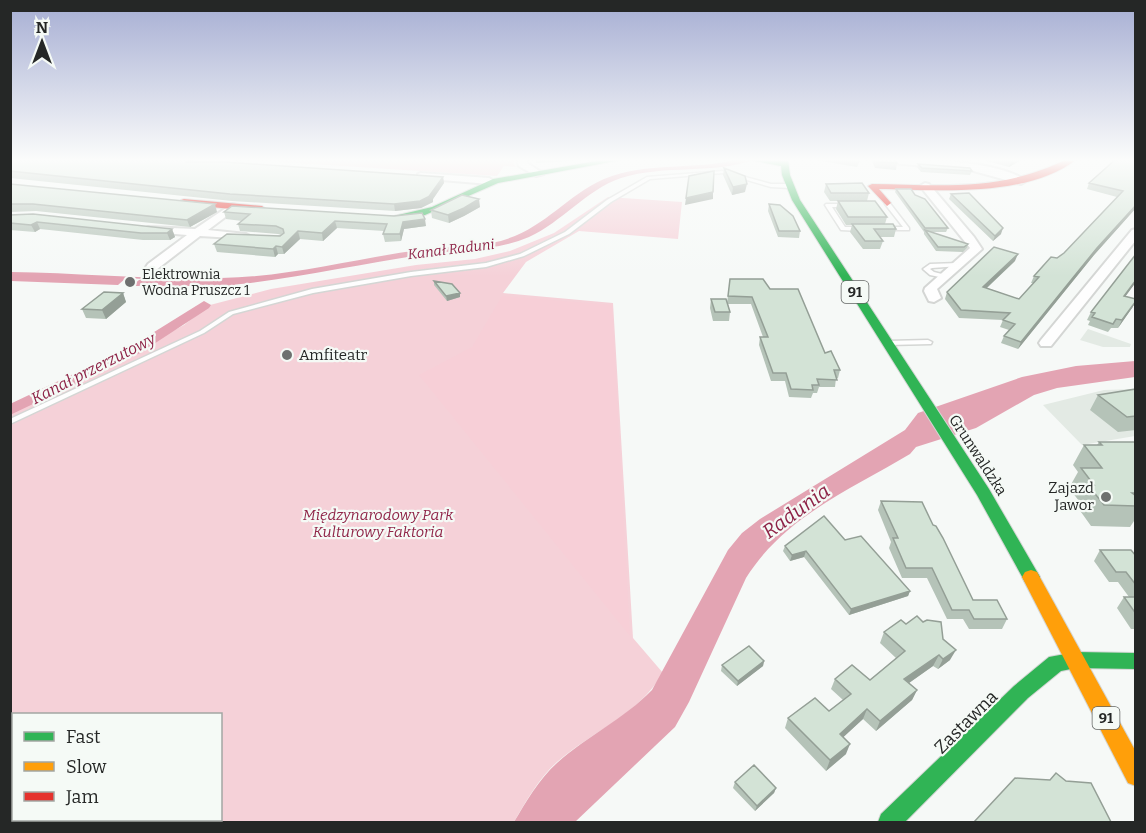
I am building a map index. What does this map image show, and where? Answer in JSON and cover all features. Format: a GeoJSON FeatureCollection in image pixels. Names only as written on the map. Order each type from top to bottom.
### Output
{"type":"FeatureCollection","features":[{"type":"Feature","properties":{"kind":"main road"},"geometry":{"type":"LineString","coordinates":[[384,216],[425,214],[456,198]]}},
{"type":"Feature","properties":{"kind":"main road","name":"Grunwaldzka"},"geometry":{"type":"LineString","coordinates":[[797,198],[921,398],[984,493],[1136,775]]}},
{"type":"Feature","properties":{"kind":"main road"},"geometry":{"type":"LineString","coordinates":[[881,198],[885,204]]}},
{"type":"Feature","properties":{"kind":"main road"},"geometry":{"type":"LineString","coordinates":[[174,201],[279,210]]}},
{"type":"Feature","properties":{"kind":"main road","name":"Zastawna"},"geometry":{"type":"LineString","coordinates":[[889,822],[1039,676],[1056,663],[1076,660],[1136,661]]}},
{"type":"Feature","properties":{"kind":"street"},"geometry":{"type":"LineString","coordinates":[[934,298],[930,291],[931,288],[976,249],[935,198]]}},
{"type":"Feature","properties":{"kind":"street"},"geometry":{"type":"LineString","coordinates":[[152,267],[232,207]]}},
{"type":"Feature","properties":{"kind":"street"},"geometry":{"type":"LineString","coordinates":[[137,228],[255,238]]}},
{"type":"Feature","properties":{"kind":"street"},"geometry":{"type":"LineString","coordinates":[[1046,343],[1136,232]]}},
{"type":"Feature","properties":{"kind":"street"},"geometry":{"type":"LineString","coordinates":[[1121,248],[1136,252]]}},
{"type":"Feature","properties":{"kind":"lane"},"geometry":{"type":"LineString","coordinates":[[10,422],[202,332],[231,314],[312,291],[411,274],[478,266],[522,255],[567,233],[614,198]]}},
{"type":"Feature","properties":{"kind":"lane"},"geometry":{"type":"LineString","coordinates":[[858,205],[828,205],[843,229],[907,229],[885,204]]}},
{"type":"Feature","properties":{"kind":"lane"},"geometry":{"type":"LineString","coordinates":[[944,276],[932,274],[926,269],[930,266],[958,265]]}},
{"type":"Feature","properties":{"kind":"lane"},"geometry":{"type":"LineString","coordinates":[[887,343],[928,342]]}},
{"type":"Feature","properties":{"kind":"shaded area"},"geometry":{"type":"Polygon","coordinates":[[[502,296],[612,305],[630,636],[419,375],[472,347],[502,296]]]}},
{"type":"Feature","properties":{"kind":"shaded area"},"geometry":{"type":"Polygon","coordinates":[[[1088,329],[1131,344],[1130,347],[1103,347],[1080,340],[1088,329]]]}},
{"type":"Feature","properties":{"kind":"shaded area"},"geometry":{"type":"Polygon","coordinates":[[[1135,389],[1135,436],[1082,445],[1043,405],[1104,390],[1135,389]]]}},
{"type":"Feature","properties":{"kind":"green space","name":"Międzynarodowy Park Kulturowy Faktoria"},"geometry":{"type":"Polygon","coordinates":[[[607,198],[682,202],[678,239],[579,231],[526,262],[503,293],[613,303],[633,638],[663,673],[641,701],[550,768],[533,790],[514,822],[11,822],[10,411],[96,372],[184,325],[210,305],[271,289],[416,265],[475,259],[510,251],[554,233],[607,198]]]}},
{"type":"Feature","properties":{"kind":"water","name":"Kanał Raduni"},"geometry":{"type":"Polygon","coordinates":[[[573,198],[585,198],[541,231],[516,242],[214,289],[210,289],[211,286],[132,286],[144,279],[126,278],[118,285],[11,281],[11,272],[168,278],[246,277],[419,250],[491,243],[524,232],[573,198]]]}},
{"type":"Feature","properties":{"kind":"water","name":"Radunia"},"geometry":{"type":"Polygon","coordinates":[[[1135,361],[1135,377],[1057,388],[1034,395],[976,428],[916,447],[910,454],[820,506],[799,521],[762,556],[746,578],[689,702],[675,727],[575,822],[514,822],[550,769],[630,710],[652,690],[728,550],[742,533],[760,519],[905,430],[918,413],[1022,377],[1076,366],[1135,361]]]}},
{"type":"Feature","properties":{"kind":"building"},"geometry":{"type":"Polygon","coordinates":[[[10,198],[152,198],[215,204],[187,220],[33,204],[10,204],[10,198]]]}},
{"type":"Feature","properties":{"kind":"building"},"geometry":{"type":"Polygon","coordinates":[[[294,198],[426,198],[420,201],[394,204],[294,198]]]}},
{"type":"Feature","properties":{"kind":"building"},"geometry":{"type":"Polygon","coordinates":[[[456,198],[479,199],[448,215],[431,210],[456,198]]]}},
{"type":"Feature","properties":{"kind":"building"},"geometry":{"type":"Polygon","coordinates":[[[903,198],[925,199],[948,228],[925,228],[903,198]]]}},
{"type":"Feature","properties":{"kind":"building"},"geometry":{"type":"Polygon","coordinates":[[[955,198],[974,198],[1003,228],[995,236],[955,198]]]}},
{"type":"Feature","properties":{"kind":"building"},"geometry":{"type":"Polygon","coordinates":[[[1116,198],[1136,198],[1136,205],[1097,248],[1021,342],[1004,336],[1015,324],[1003,320],[1010,313],[961,310],[947,292],[994,247],[1018,254],[983,287],[1019,299],[1039,277],[1034,276],[1051,257],[1057,258],[1116,198]]]}},
{"type":"Feature","properties":{"kind":"building"},"geometry":{"type":"Polygon","coordinates":[[[838,201],[875,201],[887,217],[848,217],[838,201]]]}},
{"type":"Feature","properties":{"kind":"building"},"geometry":{"type":"Polygon","coordinates":[[[769,204],[780,205],[793,216],[800,231],[779,231],[769,204]]]}},
{"type":"Feature","properties":{"kind":"building"},"geometry":{"type":"Polygon","coordinates":[[[232,206],[394,216],[422,213],[425,219],[403,222],[400,234],[383,234],[387,224],[335,221],[322,233],[298,231],[282,247],[276,246],[273,249],[214,244],[227,234],[280,236],[284,233],[283,229],[276,226],[238,224],[250,214],[224,212],[232,206]]]}},
{"type":"Feature","properties":{"kind":"building"},"geometry":{"type":"Polygon","coordinates":[[[33,214],[172,229],[167,233],[141,233],[37,222],[31,225],[10,223],[10,215],[33,214]]]}},
{"type":"Feature","properties":{"kind":"building"},"geometry":{"type":"Polygon","coordinates":[[[852,224],[893,224],[896,229],[874,229],[883,241],[865,241],[852,224]]]}},
{"type":"Feature","properties":{"kind":"building"},"geometry":{"type":"Polygon","coordinates":[[[925,230],[968,244],[964,247],[938,247],[925,230]]]}},
{"type":"Feature","properties":{"kind":"building"},"geometry":{"type":"Polygon","coordinates":[[[1136,254],[1136,280],[1124,296],[1136,299],[1136,301],[1122,320],[1116,319],[1113,324],[1092,317],[1095,313],[1091,312],[1136,254]]]}},
{"type":"Feature","properties":{"kind":"building"},"geometry":{"type":"Polygon","coordinates":[[[730,279],[763,279],[770,289],[798,289],[825,353],[831,351],[840,370],[834,370],[837,380],[817,379],[819,385],[812,385],[813,390],[791,389],[786,373],[773,373],[760,337],[768,337],[752,297],[728,296],[730,279]]]}},
{"type":"Feature","properties":{"kind":"building"},"geometry":{"type":"Polygon","coordinates":[[[434,281],[452,284],[460,293],[446,296],[434,281]]]}},
{"type":"Feature","properties":{"kind":"building"},"geometry":{"type":"Polygon","coordinates":[[[104,292],[123,293],[102,310],[82,309],[104,292]]]}},
{"type":"Feature","properties":{"kind":"building"},"geometry":{"type":"Polygon","coordinates":[[[711,299],[726,299],[730,312],[715,312],[711,299]]]}},
{"type":"Feature","properties":{"kind":"building"},"geometry":{"type":"Polygon","coordinates":[[[1136,389],[1136,416],[1127,417],[1098,395],[1136,389]]]}},
{"type":"Feature","properties":{"kind":"building"},"geometry":{"type":"Polygon","coordinates":[[[1099,442],[1136,442],[1136,493],[1132,493],[1136,496],[1136,506],[1104,505],[1088,485],[1094,485],[1081,468],[1102,468],[1084,445],[1102,445],[1099,442]]]}},
{"type":"Feature","properties":{"kind":"building"},"geometry":{"type":"Polygon","coordinates":[[[881,501],[922,502],[933,525],[943,538],[973,600],[997,600],[1007,619],[974,619],[969,610],[952,610],[932,568],[906,568],[893,538],[898,538],[881,501]]]}},
{"type":"Feature","properties":{"kind":"building"},"geometry":{"type":"Polygon","coordinates":[[[824,516],[845,540],[861,536],[910,591],[851,609],[806,551],[792,555],[785,546],[824,516]]]}},
{"type":"Feature","properties":{"kind":"building"},"geometry":{"type":"Polygon","coordinates":[[[1100,550],[1131,550],[1136,556],[1136,585],[1126,572],[1116,572],[1100,550]]]}},
{"type":"Feature","properties":{"kind":"building"},"geometry":{"type":"Polygon","coordinates":[[[1124,597],[1136,597],[1136,614],[1124,597]]]}},
{"type":"Feature","properties":{"kind":"building"},"geometry":{"type":"Polygon","coordinates":[[[917,616],[923,622],[927,620],[941,622],[943,639],[956,650],[943,659],[939,655],[904,679],[917,690],[880,721],[867,709],[840,734],[850,744],[830,760],[788,718],[815,698],[829,711],[851,694],[835,679],[852,665],[870,680],[905,651],[884,632],[901,620],[906,624],[917,616]]]}},
{"type":"Feature","properties":{"kind":"building"},"geometry":{"type":"Polygon","coordinates":[[[749,646],[764,661],[738,681],[722,665],[749,646]]]}},
{"type":"Feature","properties":{"kind":"building"},"geometry":{"type":"Polygon","coordinates":[[[754,765],[776,788],[757,806],[735,782],[754,765]]]}},
{"type":"Feature","properties":{"kind":"building"},"geometry":{"type":"Polygon","coordinates":[[[1056,773],[1066,781],[1091,783],[1111,822],[974,822],[1015,778],[1050,780],[1056,773]]]}},
{"type":"Feature","properties":{"kind":"waterway","name":"Kanał przerzutowy"},"geometry":{"type":"LineString","coordinates":[[10,410],[135,350],[204,305]]}},
{"type":"Feature","properties":{"kind":"traffic: fast"},"geometry":{"type":"LineString","coordinates":[[394,217],[422,213],[458,198]]}},
{"type":"Feature","properties":{"kind":"traffic: fast"},"geometry":{"type":"LineString","coordinates":[[795,198],[984,493],[1031,577]]}},
{"type":"Feature","properties":{"kind":"traffic: fast"},"geometry":{"type":"LineString","coordinates":[[889,822],[1021,692],[1056,663],[1076,660],[1136,661]]}},
{"type":"Feature","properties":{"kind":"traffic: slow"},"geometry":{"type":"LineString","coordinates":[[1031,577],[1136,775]]}},
{"type":"Feature","properties":{"kind":"traffic: jam"},"geometry":{"type":"LineString","coordinates":[[882,198],[887,203]]}},
{"type":"Feature","properties":{"kind":"traffic: jam"},"geometry":{"type":"LineString","coordinates":[[184,202],[262,209]]}},
{"type":"Feature","properties":{"kind":"place","name":"Elektrownia Wodna Pruszcz 1"},"geometry":{"type":"Point","coordinates":[130,282]}},
{"type":"Feature","properties":{"kind":"place","name":"Amfiteatr"},"geometry":{"type":"Point","coordinates":[287,355]}},
{"type":"Feature","properties":{"kind":"place","name":"Zajazd Jawor"},"geometry":{"type":"Point","coordinates":[1106,497]}}]}
